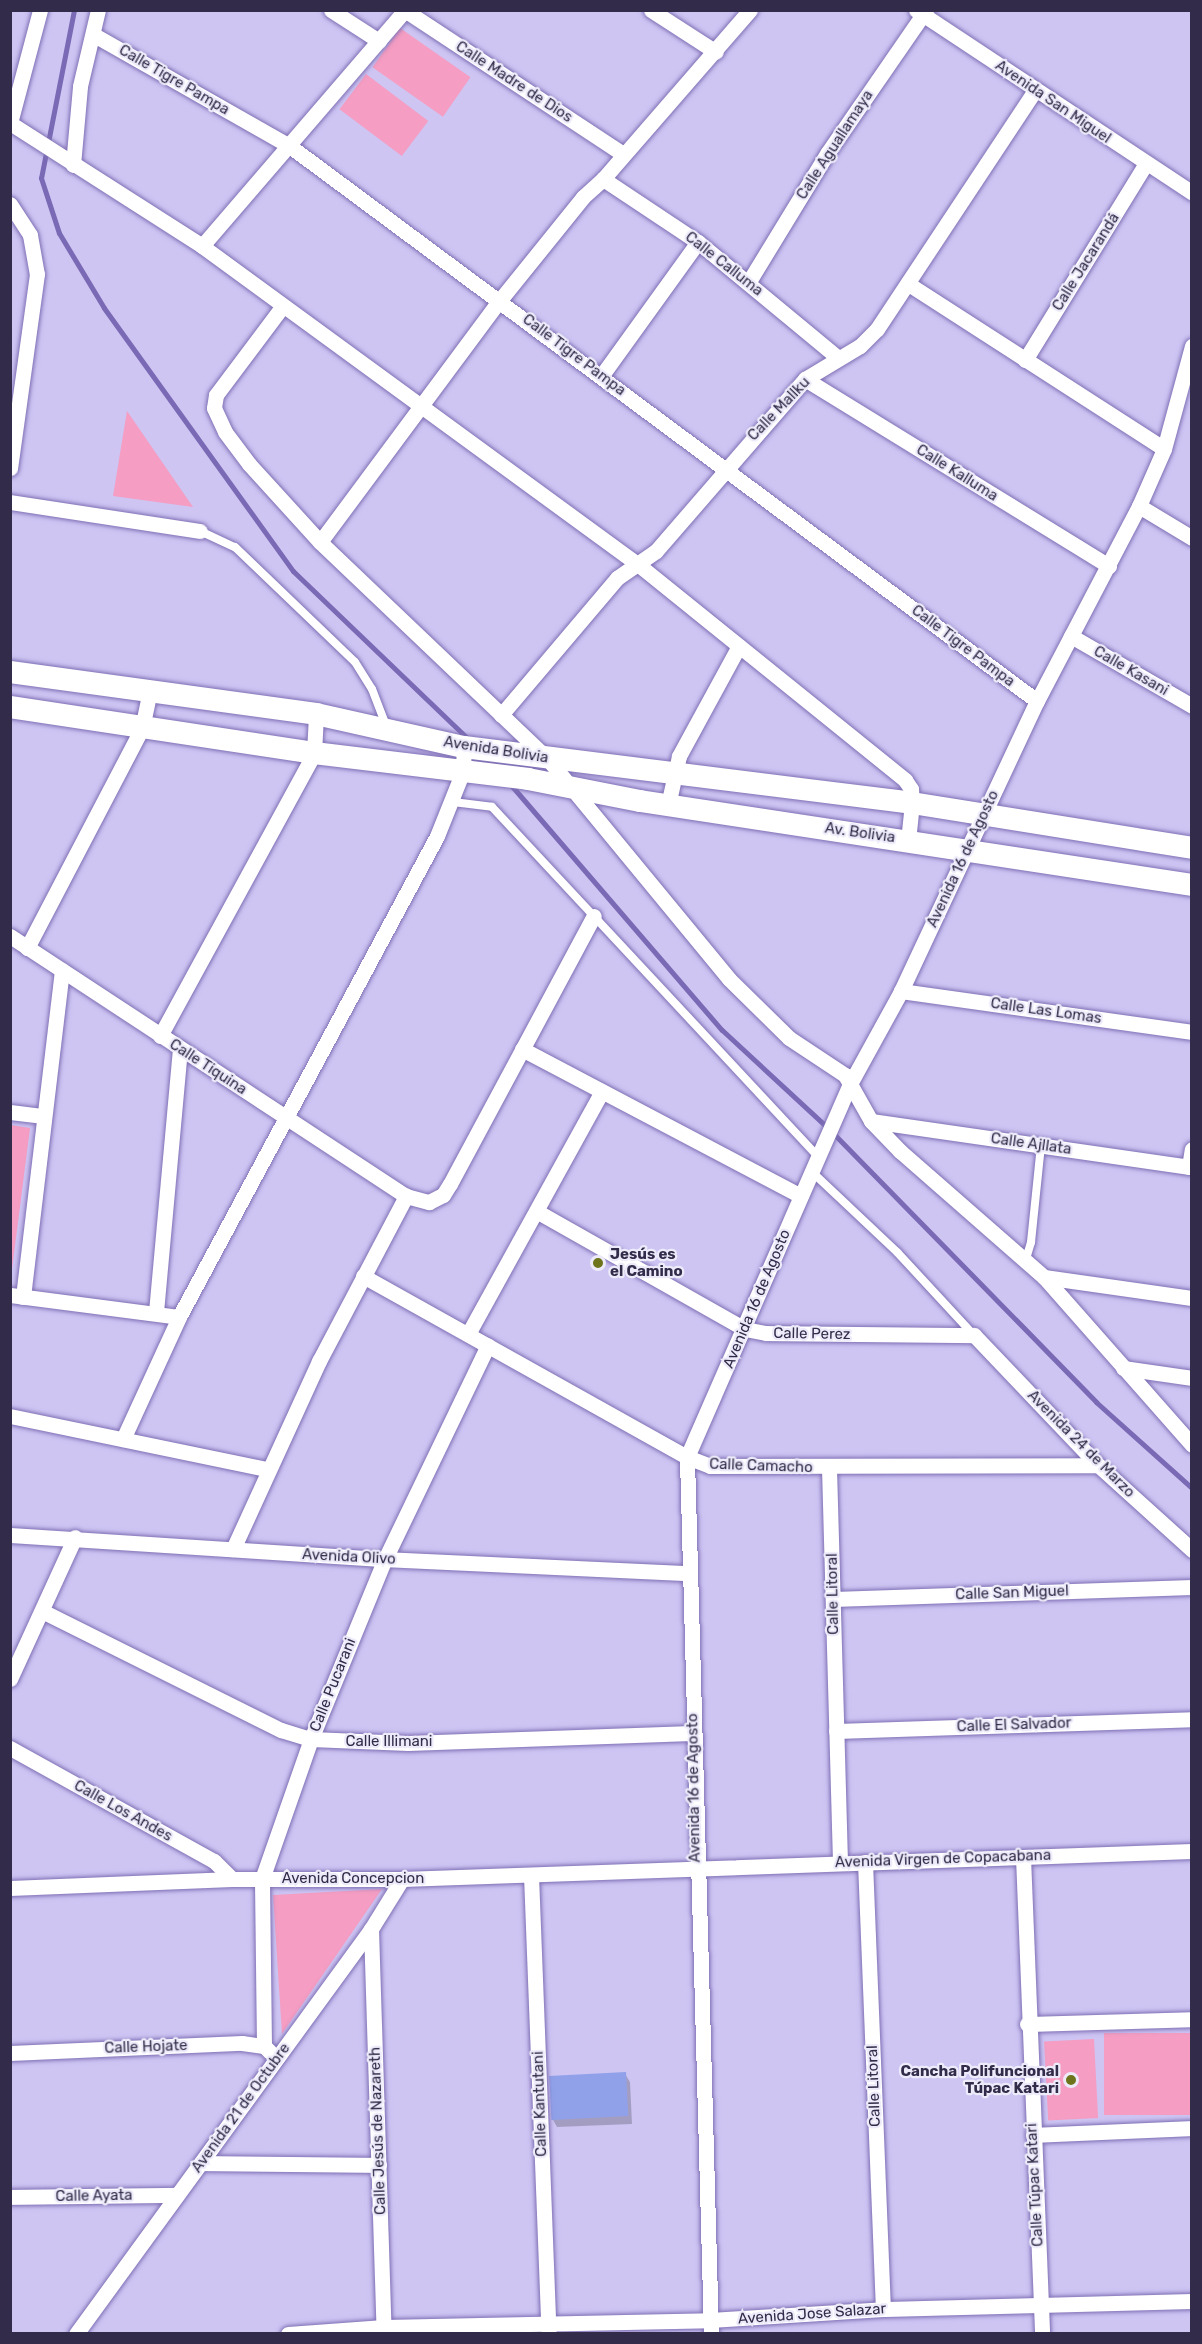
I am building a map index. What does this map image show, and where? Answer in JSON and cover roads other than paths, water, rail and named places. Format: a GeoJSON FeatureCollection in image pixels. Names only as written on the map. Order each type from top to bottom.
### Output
{"type":"FeatureCollection","features":[{"type":"Feature","properties":{"kind":"street"},"geometry":{"type":"LineString","coordinates":[[40,10],[10,123],[202,246],[421,410],[640,566],[905,780],[911,789],[912,803],[908,841]]}},
{"type":"Feature","properties":{"kind":"street"},"geometry":{"type":"LineString","coordinates":[[73,165],[80,86],[94,35],[98,10]]}},
{"type":"Feature","properties":{"kind":"street"},"geometry":{"type":"LineString","coordinates":[[331,10],[379,41]]}},
{"type":"Feature","properties":{"kind":"street"},"geometry":{"type":"LineString","coordinates":[[202,246],[291,147],[405,10]]}},
{"type":"Feature","properties":{"kind":"street","name":"Calle Madre de Dios"},"geometry":{"type":"LineString","coordinates":[[405,10],[623,154]]}},
{"type":"Feature","properties":{"kind":"street"},"geometry":{"type":"LineString","coordinates":[[651,10],[716,52]]}},
{"type":"Feature","properties":{"kind":"street"},"geometry":{"type":"LineString","coordinates":[[320,542],[421,410],[500,300],[583,197],[603,179],[716,52],[750,10]]}},
{"type":"Feature","properties":{"kind":"street","name":"Avenida San Miguel"},"geometry":{"type":"LineString","coordinates":[[922,12],[1191,193]]}},
{"type":"Feature","properties":{"kind":"street","name":"Calle Aguallamaya"},"geometry":{"type":"LineString","coordinates":[[748,283],[828,152],[922,12]]}},
{"type":"Feature","properties":{"kind":"street","name":"Calle Tigre Pampa"},"geometry":{"type":"LineString","coordinates":[[94,35],[291,147],[602,375],[1037,701]]}},
{"type":"Feature","properties":{"kind":"street","name":"Calle Mallku"},"geometry":{"type":"LineString","coordinates":[[501,715],[617,578],[640,566],[805,379],[877,329],[910,285],[1035,90]]}},
{"type":"Feature","properties":{"kind":"street","name":"Calle Jacarandá"},"geometry":{"type":"LineString","coordinates":[[1025,360],[1146,163]]}},
{"type":"Feature","properties":{"kind":"street","name":"Calle Calluma"},"geometry":{"type":"LineString","coordinates":[[603,179],[698,242],[838,358]]}},
{"type":"Feature","properties":{"kind":"street"},"geometry":{"type":"LineString","coordinates":[[10,204],[30,235],[37,274],[10,468]]}},
{"type":"Feature","properties":{"kind":"street"},"geometry":{"type":"LineString","coordinates":[[602,375],[698,242]]}},
{"type":"Feature","properties":{"kind":"street"},"geometry":{"type":"LineString","coordinates":[[910,285],[1164,449]]}},
{"type":"Feature","properties":{"kind":"street"},"geometry":{"type":"LineString","coordinates":[[282,307],[216,395],[214,408],[225,432],[249,464],[320,542],[547,758],[729,979],[789,1038],[839,1069],[851,1082],[871,1121],[1024,1263],[1044,1277],[1191,1445]]}},
{"type":"Feature","properties":{"kind":"street","name":"Avenida 16 de Agosto"},"geometry":{"type":"LineString","coordinates":[[710,2327],[687,1573],[687,1457],[745,1329],[851,1082],[901,991],[1037,701],[1139,506],[1164,449],[1187,381],[1191,345]]}},
{"type":"Feature","properties":{"kind":"street","name":"Calle Kalluma"},"geometry":{"type":"LineString","coordinates":[[805,379],[1109,566]]}},
{"type":"Feature","properties":{"kind":"street"},"geometry":{"type":"LineString","coordinates":[[10,502],[200,531]]}},
{"type":"Feature","properties":{"kind":"street"},"geometry":{"type":"LineString","coordinates":[[1139,506],[1191,538]]}},
{"type":"Feature","properties":{"kind":"street","name":"Calle Kasani"},"geometry":{"type":"LineString","coordinates":[[1071,636],[1191,706]]}},
{"type":"Feature","properties":{"kind":"street"},"geometry":{"type":"LineString","coordinates":[[668,805],[673,774],[687,740],[739,646]]}},
{"type":"Feature","properties":{"kind":"street","name":"Avenida Bolivia"},"geometry":{"type":"LineString","coordinates":[[10,672],[316,714],[464,747],[912,803],[983,816]]}},
{"type":"Feature","properties":{"kind":"street"},"geometry":{"type":"LineString","coordinates":[[27,948],[142,728],[150,691]]}},
{"type":"Feature","properties":{"kind":"street"},"geometry":{"type":"LineString","coordinates":[[10,707],[314,753]]}},
{"type":"Feature","properties":{"kind":"street"},"geometry":{"type":"LineString","coordinates":[[160,1036],[314,753],[316,714]]}},
{"type":"Feature","properties":{"kind":"street"},"geometry":{"type":"LineString","coordinates":[[123,1439],[180,1317],[287,1119],[453,802],[473,772],[464,747]]}},
{"type":"Feature","properties":{"kind":"street","name":"Av. Bolivia"},"geometry":{"type":"LineString","coordinates":[[314,753],[528,779],[668,805],[1191,885]]}},
{"type":"Feature","properties":{"kind":"street"},"geometry":{"type":"LineString","coordinates":[[983,816],[1191,848]]}},
{"type":"Feature","properties":{"kind":"street"},"geometry":{"type":"LineString","coordinates":[[233,1549],[266,1469],[406,1196],[429,1202],[443,1195],[594,916]]}},
{"type":"Feature","properties":{"kind":"street","name":"Calle Tiquina"},"geometry":{"type":"LineString","coordinates":[[10,936],[406,1196]]}},
{"type":"Feature","properties":{"kind":"street"},"geometry":{"type":"LineString","coordinates":[[62,970],[45,1116],[17,1296],[156,1312],[180,1317]]}},
{"type":"Feature","properties":{"kind":"street","name":"Calle Las Lomas"},"geometry":{"type":"LineString","coordinates":[[901,991],[1191,1032]]}},
{"type":"Feature","properties":{"kind":"street"},"geometry":{"type":"LineString","coordinates":[[156,1312],[180,1049]]}},
{"type":"Feature","properties":{"kind":"street"},"geometry":{"type":"LineString","coordinates":[[522,1049],[801,1196]]}},
{"type":"Feature","properties":{"kind":"street"},"geometry":{"type":"LineString","coordinates":[[468,1334],[538,1212],[602,1091]]}},
{"type":"Feature","properties":{"kind":"street"},"geometry":{"type":"LineString","coordinates":[[10,1112],[45,1116]]}},
{"type":"Feature","properties":{"kind":"street","name":"Calle Ajllata"},"geometry":{"type":"LineString","coordinates":[[871,1121],[1190,1167]]}},
{"type":"Feature","properties":{"kind":"street"},"geometry":{"type":"LineString","coordinates":[[1190,1167],[1191,1149]]}},
{"type":"Feature","properties":{"kind":"street","name":"Calle Perez"},"geometry":{"type":"LineString","coordinates":[[538,1212],[745,1329],[766,1333],[974,1335]]}},
{"type":"Feature","properties":{"kind":"street","name":"Calle Camacho"},"geometry":{"type":"LineString","coordinates":[[363,1276],[687,1457],[710,1466],[829,1468],[1098,1465]]}},
{"type":"Feature","properties":{"kind":"street"},"geometry":{"type":"LineString","coordinates":[[1044,1277],[1191,1298]]}},
{"type":"Feature","properties":{"kind":"street","name":"Avenida 24 de Marzo"},"geometry":{"type":"LineString","coordinates":[[974,1335],[1098,1465],[1191,1550]]}},
{"type":"Feature","properties":{"kind":"street","name":"Calle Pucarani"},"geometry":{"type":"LineString","coordinates":[[264,2046],[262,1879],[311,1739],[385,1559],[488,1345]]}},
{"type":"Feature","properties":{"kind":"street"},"geometry":{"type":"LineString","coordinates":[[1123,1368],[1191,1378]]}},
{"type":"Feature","properties":{"kind":"street"},"geometry":{"type":"LineString","coordinates":[[10,1416],[266,1469]]}},
{"type":"Feature","properties":{"kind":"street","name":"Calle Litoral"},"geometry":{"type":"LineString","coordinates":[[829,1468],[840,1863]]}},
{"type":"Feature","properties":{"kind":"street","name":"Avenida Olivo"},"geometry":{"type":"LineString","coordinates":[[10,1534],[385,1559],[687,1573]]}},
{"type":"Feature","properties":{"kind":"street"},"geometry":{"type":"LineString","coordinates":[[10,1679],[44,1611],[75,1537]]}},
{"type":"Feature","properties":{"kind":"street","name":"Calle San Miguel"},"geometry":{"type":"LineString","coordinates":[[833,1599],[1191,1587]]}},
{"type":"Feature","properties":{"kind":"street","name":"Calle Illimani"},"geometry":{"type":"LineString","coordinates":[[44,1611],[281,1730],[311,1739],[408,1743],[692,1732]]}},
{"type":"Feature","properties":{"kind":"street","name":"Calle El Salvador"},"geometry":{"type":"LineString","coordinates":[[836,1731],[1191,1719]]}},
{"type":"Feature","properties":{"kind":"street","name":"Calle Los Andes"},"geometry":{"type":"LineString","coordinates":[[10,1748],[214,1861],[232,1879]]}},
{"type":"Feature","properties":{"kind":"street","name":"Avenida Virgen de Copacabana"},"geometry":{"type":"LineString","coordinates":[[696,1868],[1191,1851]]}},
{"type":"Feature","properties":{"kind":"street","name":"Calle Túpac Katari"},"geometry":{"type":"LineString","coordinates":[[1023,1857],[1042,2334]]}},
{"type":"Feature","properties":{"kind":"street","name":"Calle Litoral"},"geometry":{"type":"LineString","coordinates":[[865,1862],[883,2309]]}},
{"type":"Feature","properties":{"kind":"street","name":"Avenida Concepcion"},"geometry":{"type":"LineString","coordinates":[[10,1888],[232,1879],[402,1880],[696,1868]]}},
{"type":"Feature","properties":{"kind":"street","name":"Calle Kantutani"},"geometry":{"type":"LineString","coordinates":[[531,1875],[549,2329]]}},
{"type":"Feature","properties":{"kind":"street","name":"Avenida 21 de Octubre"},"geometry":{"type":"LineString","coordinates":[[76,2334],[371,1929],[402,1880]]}},
{"type":"Feature","properties":{"kind":"street","name":"Calle Jesús de Nazareth"},"geometry":{"type":"LineString","coordinates":[[371,1929],[384,2330]]}},
{"type":"Feature","properties":{"kind":"street"},"geometry":{"type":"LineString","coordinates":[[1028,2024],[1191,2019]]}},
{"type":"Feature","properties":{"kind":"street","name":"Calle Hojate"},"geometry":{"type":"LineString","coordinates":[[10,2053],[242,2043],[264,2046]]}},
{"type":"Feature","properties":{"kind":"street"},"geometry":{"type":"LineString","coordinates":[[264,2046],[277,2058]]}},
{"type":"Feature","properties":{"kind":"street"},"geometry":{"type":"LineString","coordinates":[[1033,2135],[1191,2128]]}},
{"type":"Feature","properties":{"kind":"street"},"geometry":{"type":"LineString","coordinates":[[201,2163],[379,2164]]}},
{"type":"Feature","properties":{"kind":"street","name":"Calle Ayata"},"geometry":{"type":"LineString","coordinates":[[10,2198],[177,2195]]}},
{"type":"Feature","properties":{"kind":"street","name":"Avenida Jose Salazar"},"geometry":{"type":"LineString","coordinates":[[288,2334],[384,2330],[710,2327],[883,2309],[1191,2301]]}},
{"type":"Feature","properties":{"kind":"lane"},"geometry":{"type":"LineString","coordinates":[[200,531],[235,547],[355,662],[372,689],[388,729]]}},
{"type":"Feature","properties":{"kind":"lane"},"geometry":{"type":"LineString","coordinates":[[453,802],[492,807],[818,1156]]}},
{"type":"Feature","properties":{"kind":"lane"},"geometry":{"type":"LineString","coordinates":[[1024,1263],[1031,1242],[1041,1146]]}},
{"type":"Feature","properties":{"kind":"lane"},"geometry":{"type":"LineString","coordinates":[[811,1171],[897,1252],[974,1335]]}},
{"type":"Feature","properties":{"kind":"waterway"},"geometry":{"type":"LineString","coordinates":[[74,10],[41,178],[59,233],[104,308],[293,571],[468,739]]}},
{"type":"Feature","properties":{"kind":"waterway"},"geometry":{"type":"LineString","coordinates":[[511,785],[722,1030],[829,1129],[1096,1402],[1192,1488]]}},
{"type":"Feature","properties":{"kind":"place","name":"Jesús es el Camino"},"geometry":{"type":"Point","coordinates":[598,1263]}},
{"type":"Feature","properties":{"kind":"place","name":"Cancha Polifuncional Túpac Katari"},"geometry":{"type":"Point","coordinates":[1071,2080]}}]}
